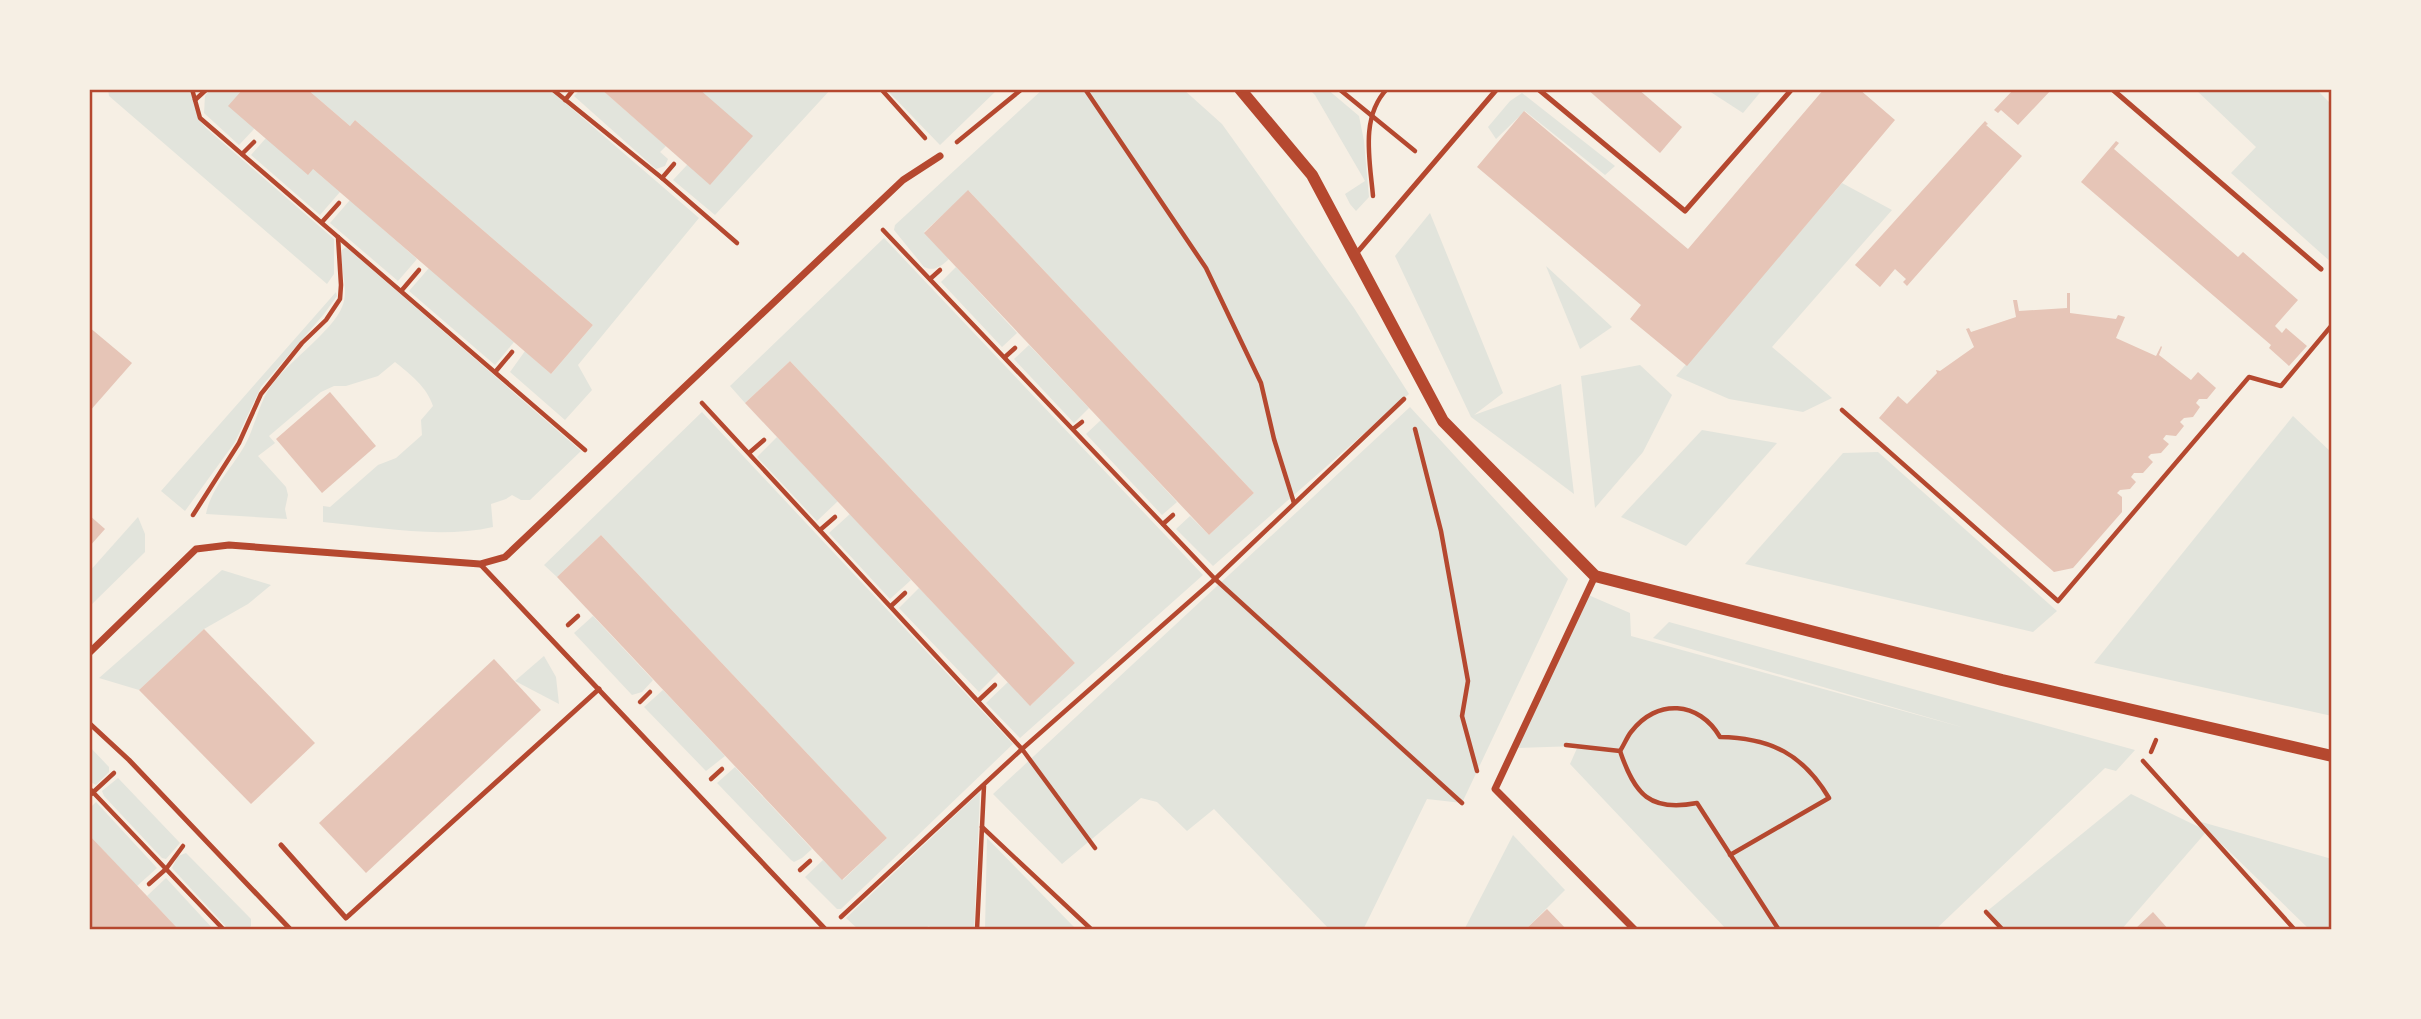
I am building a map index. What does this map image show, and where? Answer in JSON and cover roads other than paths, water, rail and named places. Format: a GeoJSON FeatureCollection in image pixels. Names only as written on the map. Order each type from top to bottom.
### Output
{"type":"FeatureCollection","features":[{"type":"Feature","properties":{"kind":"street"},"geometry":{"type":"LineString","coordinates":[[1240,89],[1312,175],[1443,421],[1595,576],[2002,680],[2332,756]]}},
{"type":"Feature","properties":{"kind":"street"},"geometry":{"type":"LineString","coordinates":[[89,653],[196,549],[229,545],[480,564],[505,557],[903,180],[940,156]]}},
{"type":"Feature","properties":{"kind":"street"},"geometry":{"type":"LineString","coordinates":[[1595,576],[1495,789],[1635,930]]}},
{"type":"Feature","properties":{"kind":"lane"},"geometry":{"type":"LineString","coordinates":[[1355,255],[1497,89]]}},
{"type":"Feature","properties":{"kind":"lane"},"geometry":{"type":"LineString","coordinates":[[1538,89],[1685,211],[1792,89]]}},
{"type":"Feature","properties":{"kind":"lane"},"geometry":{"type":"LineString","coordinates":[[2112,89],[2321,269]]}},
{"type":"Feature","properties":{"kind":"lane"},"geometry":{"type":"LineString","coordinates":[[480,564],[826,930]]}},
{"type":"Feature","properties":{"kind":"lane"},"geometry":{"type":"LineString","coordinates":[[281,845],[346,918],[598,689]]}},
{"type":"Feature","properties":{"kind":"lane"},"geometry":{"type":"LineString","coordinates":[[89,723],[129,760],[291,930]]}}]}
